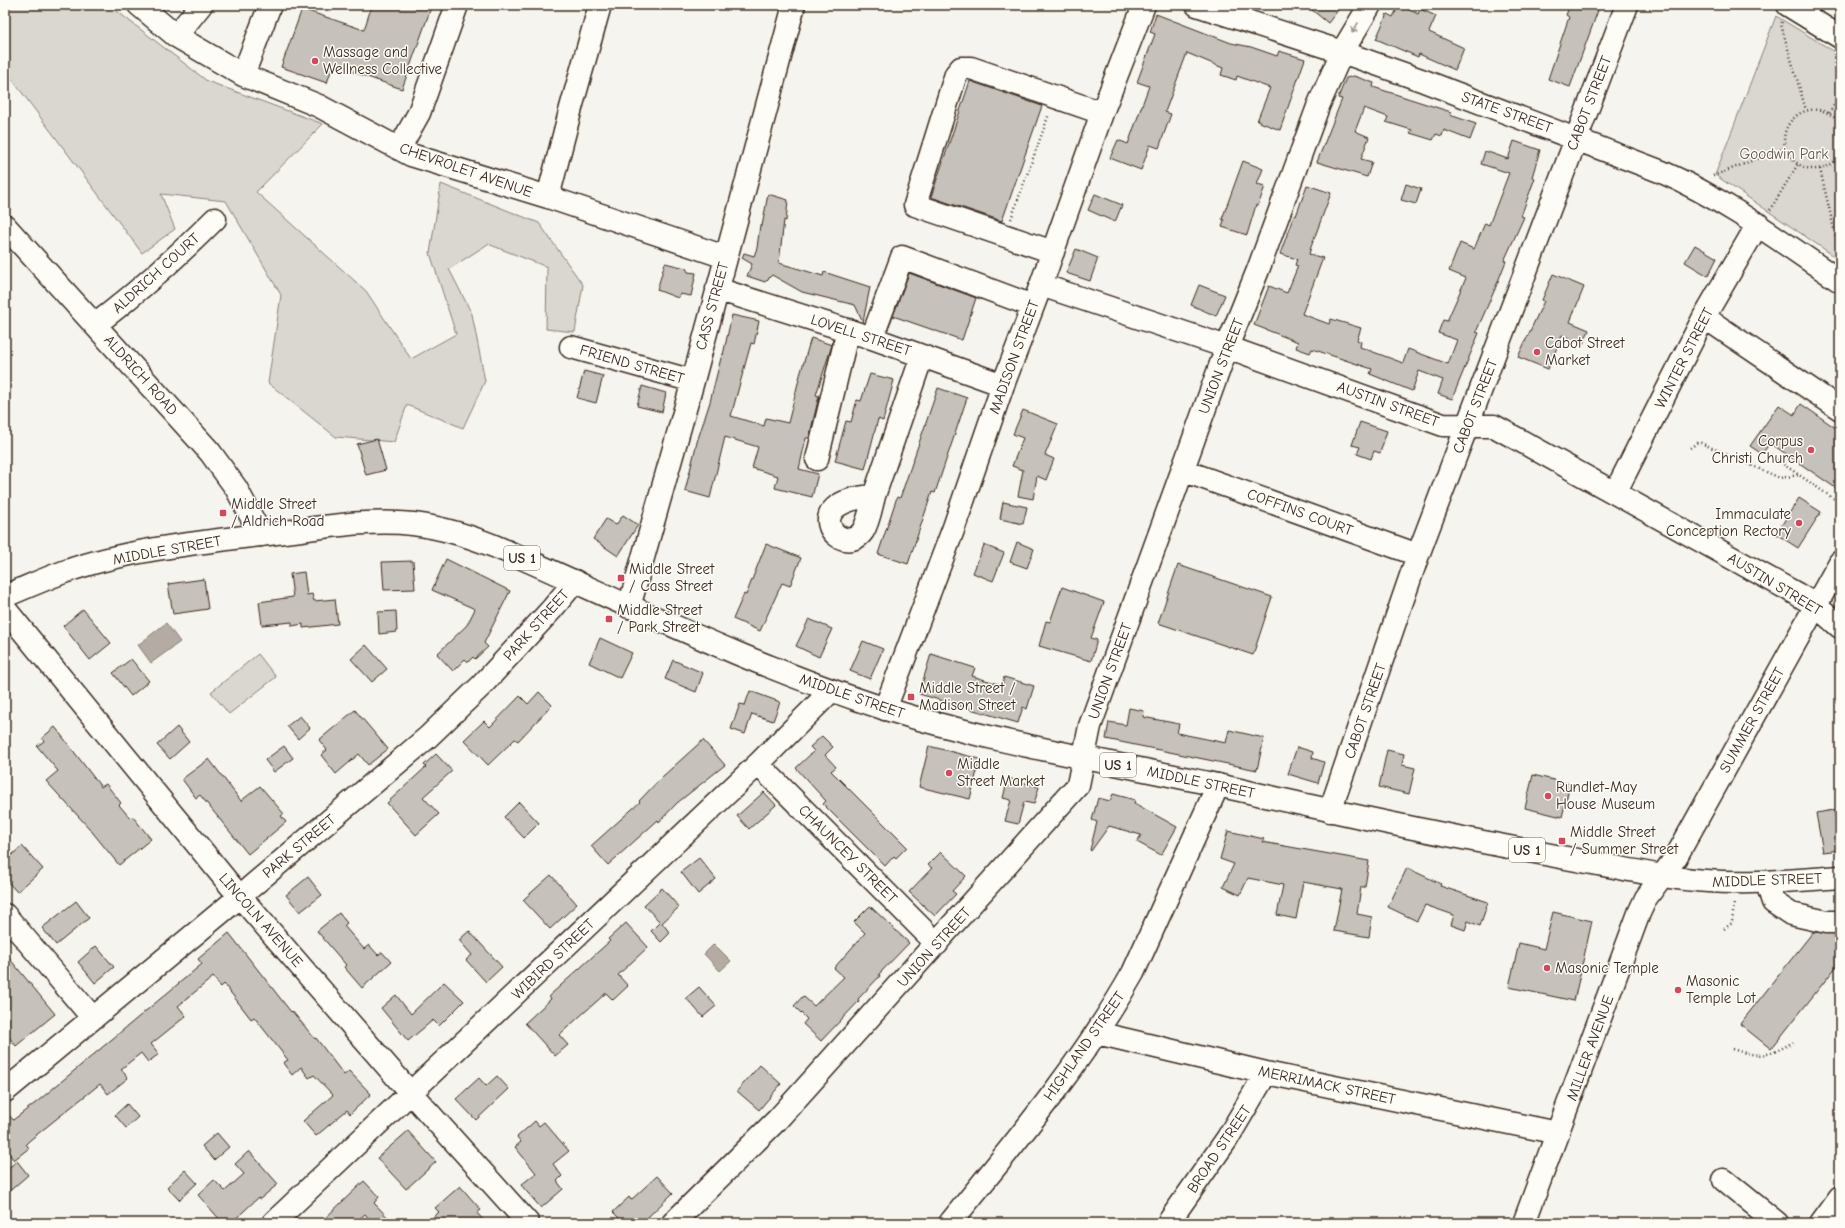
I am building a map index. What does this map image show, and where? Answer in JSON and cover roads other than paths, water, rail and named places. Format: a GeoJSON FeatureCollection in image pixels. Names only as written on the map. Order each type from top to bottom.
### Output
{"type":"FeatureCollection","features":[{"type":"Feature","properties":{"kind":"street","name":"CHEVROLET AVENUE"},"geometry":{"type":"LineString","coordinates":[[139,5],[176,36],[243,75],[319,106],[399,149],[423,159],[548,197],[726,257]]}},
{"type":"Feature","properties":{"kind":"street"},"geometry":{"type":"LineString","coordinates":[[176,36],[201,5]]}},
{"type":"Feature","properties":{"kind":"street"},"geometry":{"type":"LineString","coordinates":[[243,75],[270,5]]}},
{"type":"Feature","properties":{"kind":"street"},"geometry":{"type":"LineString","coordinates":[[399,149],[416,119],[457,5]]}},
{"type":"Feature","properties":{"kind":"street"},"geometry":{"type":"LineString","coordinates":[[548,197],[600,5]]}},
{"type":"Feature","properties":{"kind":"street","name":"CASS STREET"},"geometry":{"type":"LineString","coordinates":[[629,607],[693,381],[794,5]]}},
{"type":"Feature","properties":{"kind":"street","name":"MADISON STREET"},"geometry":{"type":"LineString","coordinates":[[885,709],[953,530],[1003,385],[1041,285],[1102,113],[1144,5]]}},
{"type":"Feature","properties":{"kind":"street","name":"STATE STREET"},"geometry":{"type":"LineString","coordinates":[[1197,5],[1342,52],[1576,138],[1690,184],[1763,219],[1840,281]]}},
{"type":"Feature","properties":{"kind":"street","name":"UNION STREET"},"geometry":{"type":"LineString","coordinates":[[673,1223],[777,1120],[1078,786],[1090,726],[1227,347],[1258,270],[1318,104],[1342,52],[1370,5]]}},
{"type":"Feature","properties":{"kind":"street","name":"CABOT STREET"},"geometry":{"type":"LineString","coordinates":[[1330,811],[1418,555],[1627,5]]}},
{"type":"Feature","properties":{"kind":"street"},"geometry":{"type":"LineString","coordinates":[[1785,12],[1840,37]]}},
{"type":"Feature","properties":{"kind":"street"},"geometry":{"type":"LineString","coordinates":[[1052,252],[915,205],[956,74],[961,68],[972,68],[1102,113]]}},
{"type":"Feature","properties":{"kind":"street","name":"ALDRICH COURT"},"geometry":{"type":"LineString","coordinates":[[95,325],[138,292],[177,257],[215,219]]}},
{"type":"Feature","properties":{"kind":"street","name":"WINTER STREET"},"geometry":{"type":"LineString","coordinates":[[1615,493],[1704,317],[1763,219]]}},
{"type":"Feature","properties":{"kind":"street","name":"ALDRICH ROAD"},"geometry":{"type":"LineString","coordinates":[[5,226],[210,452],[240,494],[261,535]]}},
{"type":"Feature","properties":{"kind":"street"},"geometry":{"type":"LineString","coordinates":[[872,338],[902,257],[1033,306]]}},
{"type":"Feature","properties":{"kind":"street","name":"AUSTIN STREET"},"geometry":{"type":"LineString","coordinates":[[1041,285],[1227,347],[1443,425],[1494,426],[1815,606],[1840,627]]}},
{"type":"Feature","properties":{"kind":"street","name":"LOVELL STREET"},"geometry":{"type":"LineString","coordinates":[[717,289],[872,338],[1003,385]]}},
{"type":"Feature","properties":{"kind":"street"},"geometry":{"type":"LineString","coordinates":[[1704,317],[1840,409]]}},
{"type":"Feature","properties":{"kind":"street"},"geometry":{"type":"LineString","coordinates":[[817,459],[848,330]]}},
{"type":"Feature","properties":{"kind":"street","name":"FRIEND STREET"},"geometry":{"type":"LineString","coordinates":[[571,347],[693,381]]}},
{"type":"Feature","properties":{"kind":"street"},"geometry":{"type":"LineString","coordinates":[[874,496],[922,356]]}},
{"type":"Feature","properties":{"kind":"street","name":"COFFINS COURT"},"geometry":{"type":"LineString","coordinates":[[1182,470],[1418,555]]}},
{"type":"Feature","properties":{"kind":"street","name":"MIDDLE STREET"},"geometry":{"type":"LineString","coordinates":[[5,596],[64,571],[173,547],[261,535],[371,524],[412,524],[432,527],[470,536],[738,654],[831,691],[885,709],[988,736],[1083,758],[1218,785],[1330,811],[1696,882],[1767,883],[1840,877]]}},
{"type":"Feature","properties":{"kind":"street","name":"SUMMER STREET"},"geometry":{"type":"LineString","coordinates":[[1662,876],[1676,857],[1840,562]]}},
{"type":"Feature","properties":{"kind":"street","name":"PARK STREET"},"geometry":{"type":"LineString","coordinates":[[5,1091],[92,1017],[240,896],[428,737],[486,680],[552,609],[575,581]]}},
{"type":"Feature","properties":{"kind":"street","name":"LINCOLN AVENUE"},"geometry":{"type":"LineString","coordinates":[[5,609],[240,896],[411,1094],[528,1223]]}},
{"type":"Feature","properties":{"kind":"street","name":"WIBIRD STREET"},"geometry":{"type":"LineString","coordinates":[[273,1223],[758,764],[831,691]]}},
{"type":"Feature","properties":{"kind":"street","name":"CHAUNCEY STREET"},"geometry":{"type":"LineString","coordinates":[[758,764],[937,944]]}},
{"type":"Feature","properties":{"kind":"street","name":"HIGHLAND STREET"},"geometry":{"type":"LineString","coordinates":[[950,1223],[1007,1152],[1097,1032],[1133,973],[1218,785]]}},
{"type":"Feature","properties":{"kind":"street","name":"MILLER AVENUE"},"geometry":{"type":"LineString","coordinates":[[1524,1223],[1640,913],[1646,898],[1662,876]]}},
{"type":"Feature","properties":{"kind":"street"},"geometry":{"type":"LineString","coordinates":[[1767,883],[1773,902],[1791,914],[1827,922],[1840,922]]}},
{"type":"Feature","properties":{"kind":"street"},"geometry":{"type":"LineString","coordinates":[[5,915],[92,1017]]}},
{"type":"Feature","properties":{"kind":"street","name":"MERRIMACK STREET"},"geometry":{"type":"LineString","coordinates":[[1097,1032],[1266,1073],[1558,1133]]}},
{"type":"Feature","properties":{"kind":"street","name":"BROAD STREET"},"geometry":{"type":"LineString","coordinates":[[1168,1223],[1227,1139],[1266,1073]]}},
{"type":"Feature","properties":{"kind":"street"},"geometry":{"type":"LineString","coordinates":[[1724,1180],[1777,1223]]}},
{"type":"Feature","properties":{"kind":"street"},"geometry":{"type":"LineString","coordinates":[[1821,1223],[1840,1197]]}},
{"type":"Feature","properties":{"kind":"place","name":"Massage and Wellness Collective"},"geometry":{"type":"Point","coordinates":[315,61]}},
{"type":"Feature","properties":{"kind":"place","name":"Cabot Street Market"},"geometry":{"type":"Point","coordinates":[1537,352]}},
{"type":"Feature","properties":{"kind":"place","name":"Corpus Christi Church"},"geometry":{"type":"Point","coordinates":[1811,450]}},
{"type":"Feature","properties":{"kind":"place","name":"Middle Street / Aldrich Road"},"geometry":{"type":"Point","coordinates":[223,513]}},
{"type":"Feature","properties":{"kind":"place","name":"Immaculate Conception Rectory"},"geometry":{"type":"Point","coordinates":[1799,523]}},
{"type":"Feature","properties":{"kind":"place","name":"Middle Street / Cass Street"},"geometry":{"type":"Point","coordinates":[621,578]}},
{"type":"Feature","properties":{"kind":"place","name":"Middle Street / Park Street"},"geometry":{"type":"Point","coordinates":[609,619]}},
{"type":"Feature","properties":{"kind":"place","name":"Middle Street / Madison Street"},"geometry":{"type":"Point","coordinates":[911,697]}},
{"type":"Feature","properties":{"kind":"place","name":"Middle Street Market"},"geometry":{"type":"Point","coordinates":[949,773]}},
{"type":"Feature","properties":{"kind":"place","name":"Rundlet-May House Museum"},"geometry":{"type":"Point","coordinates":[1548,796]}},
{"type":"Feature","properties":{"kind":"place","name":"Middle Street / Summer Street"},"geometry":{"type":"Point","coordinates":[1562,841]}},
{"type":"Feature","properties":{"kind":"place","name":"Masonic Temple"},"geometry":{"type":"Point","coordinates":[1547,968]}},
{"type":"Feature","properties":{"kind":"place","name":"Masonic Temple Lot"},"geometry":{"type":"Point","coordinates":[1678,990]}},
{"type":"Feature","properties":{"kind":"park label","name":"Goodwin Park"},"geometry":{"type":"Point","coordinates":[1784,154]}}]}
